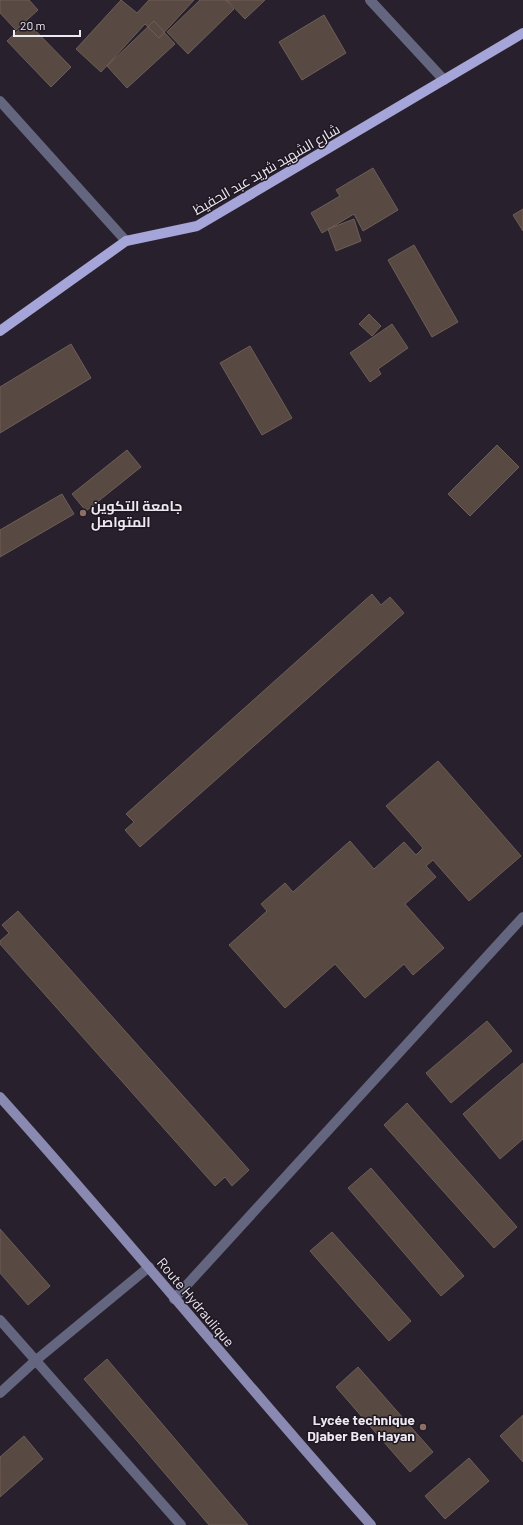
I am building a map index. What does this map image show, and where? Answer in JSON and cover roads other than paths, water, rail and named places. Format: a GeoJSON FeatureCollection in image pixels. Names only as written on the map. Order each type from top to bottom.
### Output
{"type":"FeatureCollection","features":[{"type":"Feature","properties":{"kind":"main road","name":"شارع الشهيد شريد عبد الحفيظ"},"geometry":{"type":"LineString","coordinates":[[0,331],[126,241],[197,226],[523,33]]}},
{"type":"Feature","properties":{"kind":"main road","name":"Route Hydraulique"},"geometry":{"type":"LineString","coordinates":[[0,1097],[149,1267],[174,1299],[288,1433],[371,1525]]}},
{"type":"Feature","properties":{"kind":"street"},"geometry":{"type":"LineString","coordinates":[[370,0],[444,80]]}},
{"type":"Feature","properties":{"kind":"street"},"geometry":{"type":"LineString","coordinates":[[0,101],[126,241]]}},
{"type":"Feature","properties":{"kind":"street"},"geometry":{"type":"LineString","coordinates":[[174,1299],[523,917]]}},
{"type":"Feature","properties":{"kind":"street"},"geometry":{"type":"LineString","coordinates":[[0,1393],[35,1361],[149,1267]]}},
{"type":"Feature","properties":{"kind":"street"},"geometry":{"type":"LineString","coordinates":[[0,1320],[180,1525]]}},
{"type":"Feature","properties":{"kind":"place","name":"جامعة التكوين المتواصل"},"geometry":{"type":"Point","coordinates":[83,513]}},
{"type":"Feature","properties":{"kind":"place","name":"Lycée technique Djaber Ben Hayan"},"geometry":{"type":"Point","coordinates":[423,1427]}}]}
